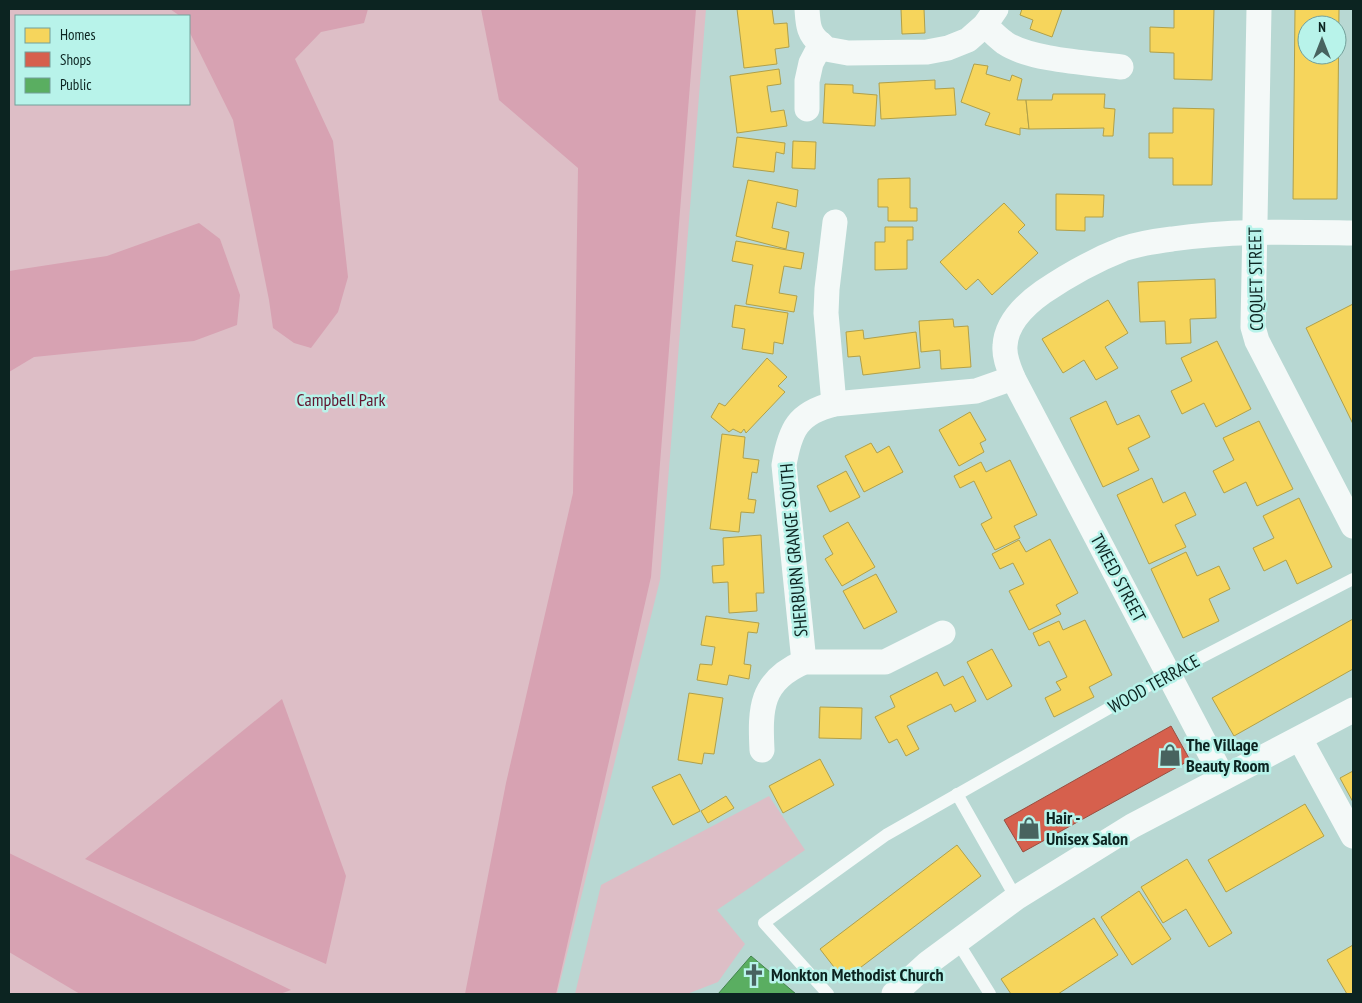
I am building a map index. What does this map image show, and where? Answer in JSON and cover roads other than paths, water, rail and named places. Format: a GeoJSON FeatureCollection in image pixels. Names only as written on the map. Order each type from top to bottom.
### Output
{"type":"FeatureCollection","features":[{"type":"Feature","properties":{"kind":"street"},"geometry":{"type":"LineString","coordinates":[[807,9],[813,38],[826,49],[848,53],[927,52],[948,48],[968,40],[990,17],[1005,43],[1023,51],[1065,60],[1121,67]]}},
{"type":"Feature","properties":{"kind":"street","name":"COQUET STREET"},"geometry":{"type":"LineString","coordinates":[[1259,9],[1254,327],[1257,341],[1353,526]]}},
{"type":"Feature","properties":{"kind":"street"},"geometry":{"type":"LineString","coordinates":[[807,109],[807,82],[811,63],[821,44]]}},
{"type":"Feature","properties":{"kind":"street"},"geometry":{"type":"LineString","coordinates":[[834,404],[826,313],[835,222]]}},
{"type":"Feature","properties":{"kind":"street","name":"TWEED STREET"},"geometry":{"type":"LineString","coordinates":[[1223,778],[1013,378],[1006,362],[1004,346],[1009,330],[1020,312],[1036,297],[1062,279],[1093,262],[1125,249],[1193,236],[1254,232],[1353,233]]}},
{"type":"Feature","properties":{"kind":"street","name":"SHERBURN GRANGE SOUTH"},"geometry":{"type":"LineString","coordinates":[[804,662],[784,465],[787,445],[794,430],[803,418],[816,408],[834,404],[976,391],[1013,378]]}},
{"type":"Feature","properties":{"kind":"street","name":"SHERBURN GRANGE SOUTH"},"geometry":{"type":"LineString","coordinates":[[762,750],[761,719],[764,698],[779,676],[804,662],[885,662],[943,633]]}},
{"type":"Feature","properties":{"kind":"street"},"geometry":{"type":"LineString","coordinates":[[894,994],[928,963],[1016,898],[1132,826],[1353,710]]}},
{"type":"Feature","properties":{"kind":"street"},"geometry":{"type":"LineString","coordinates":[[1300,738],[1353,836]]}},
{"type":"Feature","properties":{"kind":"lane","name":"WOOD TERRACE"},"geometry":{"type":"LineString","coordinates":[[828,994],[764,923],[886,835],[1169,674],[1353,579]]}},
{"type":"Feature","properties":{"kind":"lane"},"geometry":{"type":"LineString","coordinates":[[957,794],[1016,898]]}},
{"type":"Feature","properties":{"kind":"lane"},"geometry":{"type":"LineString","coordinates":[[957,941],[990,994]]}},
{"type":"Feature","properties":{"kind":"place","name":"The Village Beauty Room"},"geometry":{"type":"Point","coordinates":[1170,755]}},
{"type":"Feature","properties":{"kind":"place","name":"Hair - Unisex Salon"},"geometry":{"type":"Point","coordinates":[1029,828]}},
{"type":"Feature","properties":{"kind":"place","name":"Monkton Methodist Church"},"geometry":{"type":"Point","coordinates":[754,975]}},
{"type":"Feature","properties":{"kind":"park label","name":"Campbell Park"},"geometry":{"type":"Point","coordinates":[341,400]}}]}
